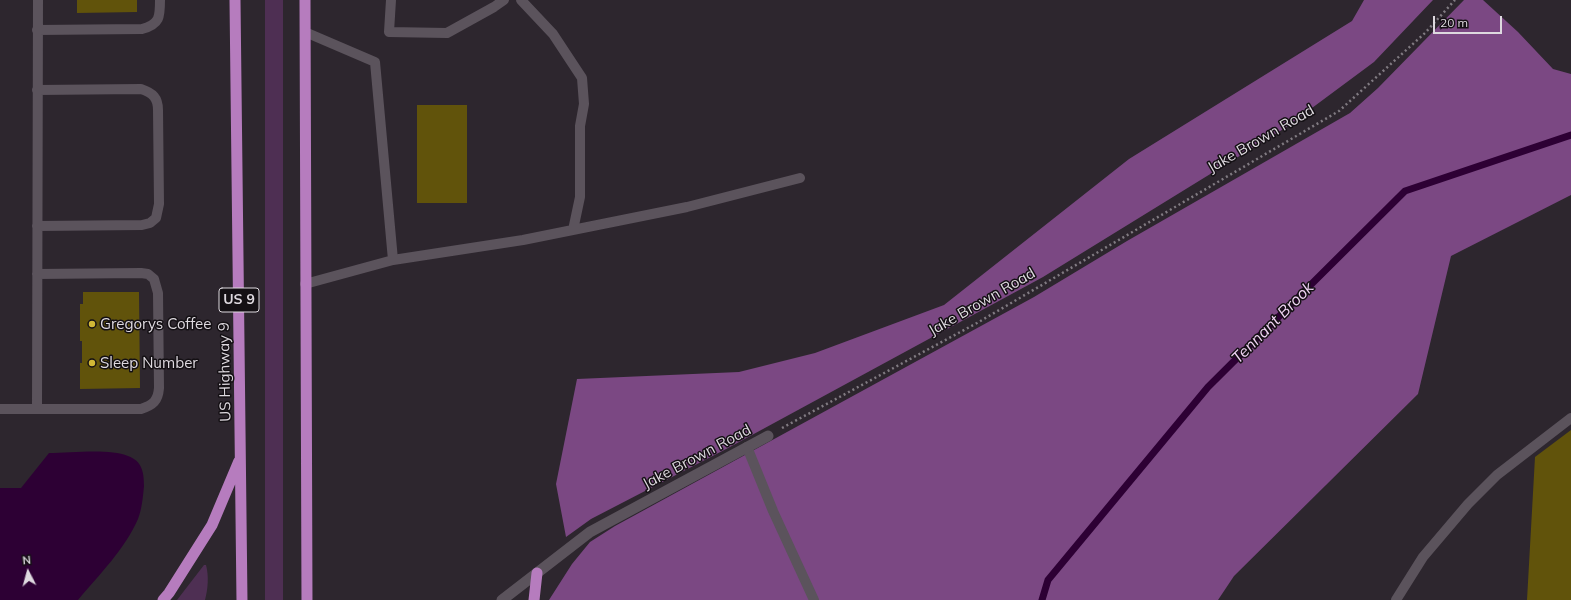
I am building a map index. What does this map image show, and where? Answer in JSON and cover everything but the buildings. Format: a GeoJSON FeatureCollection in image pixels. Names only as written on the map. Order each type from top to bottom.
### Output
{"type":"FeatureCollection","features":[{"type":"Feature","properties":{"kind":"highway","name":"US Highway 9"},"geometry":{"type":"LineString","coordinates":[[235,0],[242,600]]}},
{"type":"Feature","properties":{"kind":"highway"},"geometry":{"type":"LineString","coordinates":[[305,0],[307,600]]}},
{"type":"Feature","properties":{"kind":"highway"},"geometry":{"type":"LineString","coordinates":[[163,600],[212,525],[241,457]]}},
{"type":"Feature","properties":{"kind":"highway"},"geometry":{"type":"LineString","coordinates":[[534,600],[537,573]]}},
{"type":"Feature","properties":{"kind":"street","name":"Jake Brown Road"},"geometry":{"type":"LineString","coordinates":[[502,600],[590,532],[768,436]]}},
{"type":"Feature","properties":{"kind":"lane"},"geometry":{"type":"LineString","coordinates":[[37,409],[38,0]]}},
{"type":"Feature","properties":{"kind":"lane"},"geometry":{"type":"LineString","coordinates":[[38,30],[142,30],[156,23],[159,17],[160,0]]}},
{"type":"Feature","properties":{"kind":"lane"},"geometry":{"type":"LineString","coordinates":[[390,0],[389,32],[447,33],[504,0]]}},
{"type":"Feature","properties":{"kind":"lane"},"geometry":{"type":"LineString","coordinates":[[521,0],[553,34],[582,78],[584,104],[580,126],[580,197],[573,230]]}},
{"type":"Feature","properties":{"kind":"lane"},"geometry":{"type":"LineString","coordinates":[[305,32],[375,62],[393,260]]}},
{"type":"Feature","properties":{"kind":"lane"},"geometry":{"type":"LineString","coordinates":[[37,90],[141,89],[148,91],[155,96],[158,103],[159,204],[156,218],[150,223],[142,225],[37,226]]}},
{"type":"Feature","properties":{"kind":"lane"},"geometry":{"type":"LineString","coordinates":[[305,284],[393,260],[523,240],[688,207],[800,178]]}},
{"type":"Feature","properties":{"kind":"lane"},"geometry":{"type":"LineString","coordinates":[[0,409],[142,409],[155,402],[158,396],[158,293],[154,279],[148,274],[141,272],[37,274]]}},
{"type":"Feature","properties":{"kind":"lane"},"geometry":{"type":"LineString","coordinates":[[1396,600],[1423,557],[1468,504],[1497,475],[1571,418]]}},
{"type":"Feature","properties":{"kind":"lane"},"geometry":{"type":"LineString","coordinates":[[747,447],[773,511],[814,600]]}},
{"type":"Feature","properties":{"kind":"path","name":"Jake Brown Road"},"geometry":{"type":"LineString","coordinates":[[768,436],[977,323],[1339,111],[1425,33],[1455,0]]}},
{"type":"Feature","properties":{"kind":"shaded area"},"geometry":{"type":"Polygon","coordinates":[[[265,0],[283,0],[283,600],[265,600],[265,0]]]}},
{"type":"Feature","properties":{"kind":"shaded area"},"geometry":{"type":"Polygon","coordinates":[[[1364,0],[1433,0],[1374,62],[1285,128],[1043,277],[728,448],[591,519],[566,537],[556,484],[577,379],[739,372],[815,353],[944,305],[1129,159],[1352,21],[1364,0]]]}},
{"type":"Feature","properties":{"kind":"shaded area"},"geometry":{"type":"Polygon","coordinates":[[[1464,0],[1483,0],[1518,32],[1553,69],[1571,74],[1571,195],[1451,256],[1418,394],[1234,576],[1218,600],[549,600],[572,564],[590,542],[615,526],[1034,297],[1127,241],[1350,113],[1378,88],[1464,0]]]}},
{"type":"Feature","properties":{"kind":"shaded area"},"geometry":{"type":"Polygon","coordinates":[[[111,452],[133,458],[139,464],[143,472],[144,486],[138,519],[133,530],[119,551],[78,600],[0,600],[0,488],[21,488],[49,453],[111,452]]]}},
{"type":"Feature","properties":{"kind":"shaded area"},"geometry":{"type":"Polygon","coordinates":[[[204,565],[206,565],[208,578],[205,600],[177,600],[204,565]]]}},
{"type":"Feature","properties":{"kind":"waterway","name":"Tennant Brook"},"geometry":{"type":"LineString","coordinates":[[1042,600],[1048,580],[1208,387],[1405,191],[1571,135]]}},
{"type":"Feature","properties":{"kind":"place","name":"Gregorys Coffee"},"geometry":{"type":"Point","coordinates":[92,324]}},
{"type":"Feature","properties":{"kind":"place","name":"Sleep Number"},"geometry":{"type":"Point","coordinates":[92,363]}}]}
